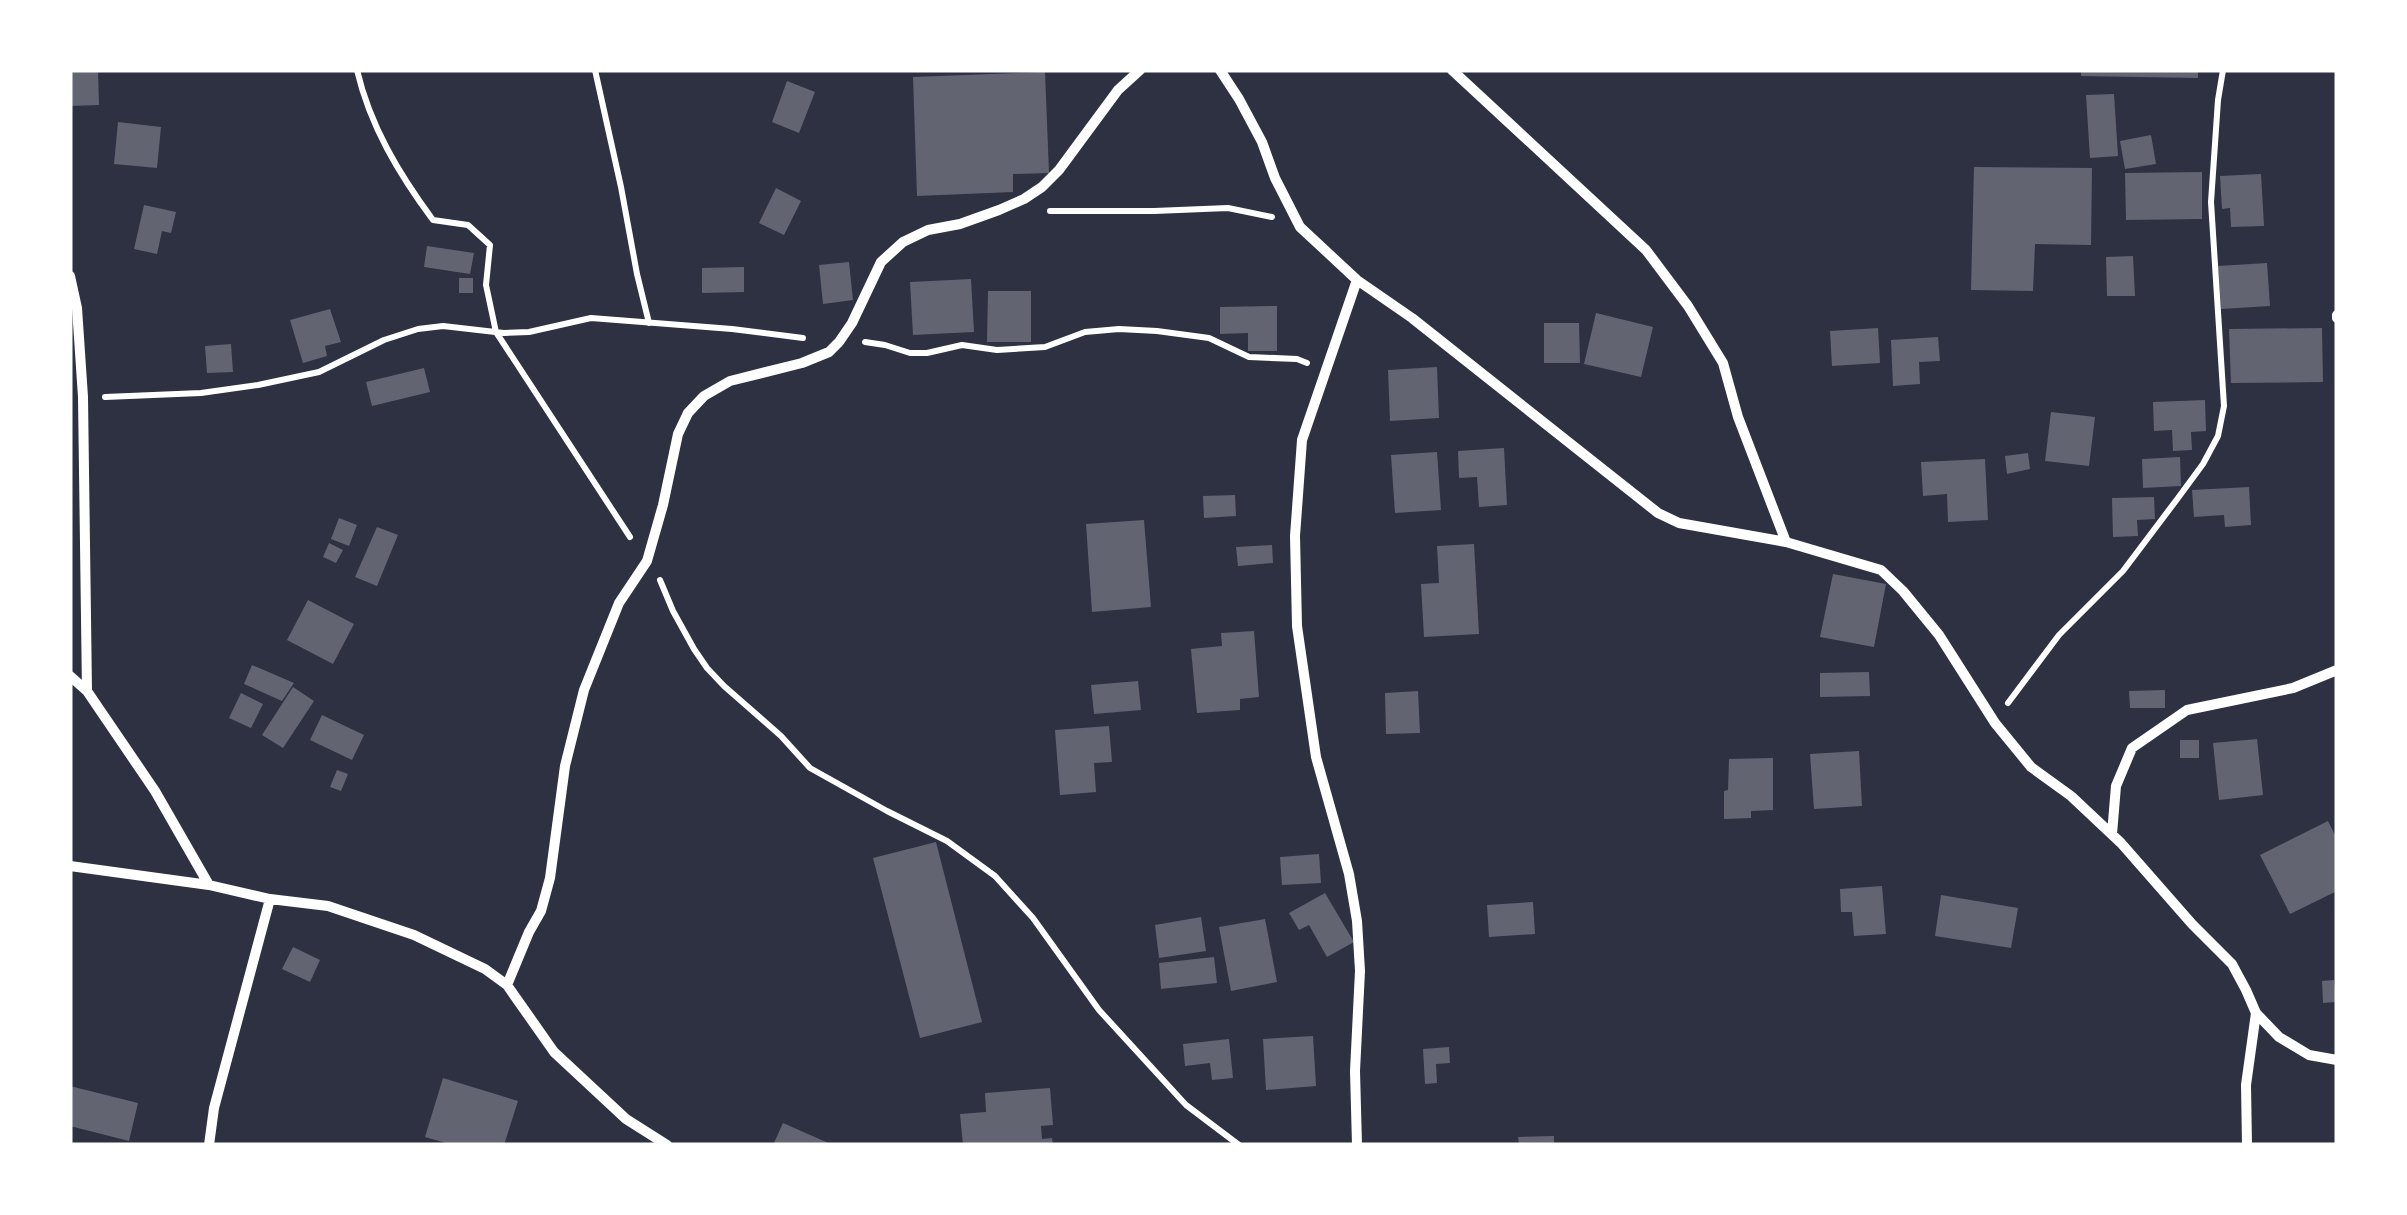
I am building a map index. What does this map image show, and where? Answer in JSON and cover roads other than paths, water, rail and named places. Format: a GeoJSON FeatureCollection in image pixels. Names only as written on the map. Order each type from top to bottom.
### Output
{"type":"FeatureCollection","features":[{"type":"Feature","properties":{"kind":"street"},"geometry":{"type":"LineString","coordinates":[[507,984],[541,911],[550,878],[566,766],[584,690],[619,603],[647,560],[678,434],[688,413],[704,396],[730,382],[829,352],[852,323],[882,262],[903,242],[928,230],[999,210],[1042,187],[1118,90],[1140,70]]}},
{"type":"Feature","properties":{"kind":"street"},"geometry":{"type":"LineString","coordinates":[[1220,70],[1262,142],[1300,227],[1357,280],[1428,330],[1658,513],[1679,522],[1786,542],[1882,570],[1939,635],[1995,724],[2031,767],[2071,796],[2112,834],[2232,964],[2256,1012],[2279,1037],[2310,1055],[2337,1060]]}},
{"type":"Feature","properties":{"kind":"street"},"geometry":{"type":"LineString","coordinates":[[1452,70],[1646,250],[1688,306],[1723,363],[1738,416],[1786,542]]}},
{"type":"Feature","properties":{"kind":"street"},"geometry":{"type":"LineString","coordinates":[[70,276],[77,308],[84,398],[86,691]]}},
{"type":"Feature","properties":{"kind":"street"},"geometry":{"type":"LineString","coordinates":[[1357,280],[1302,440],[1295,536],[1297,626],[1316,756],[1349,874],[1357,922],[1357,1145]]}},
{"type":"Feature","properties":{"kind":"street"},"geometry":{"type":"LineString","coordinates":[[2112,834],[2116,786],[2132,748],[2187,710],[2293,688],[2337,670]]}},
{"type":"Feature","properties":{"kind":"street"},"geometry":{"type":"LineString","coordinates":[[70,676],[86,691],[155,790],[210,885]]}},
{"type":"Feature","properties":{"kind":"street"},"geometry":{"type":"LineString","coordinates":[[70,866],[328,906],[414,934],[507,984],[554,1052],[626,1119],[667,1145]]}},
{"type":"Feature","properties":{"kind":"street"},"geometry":{"type":"LineString","coordinates":[[209,1145],[214,1108],[270,899]]}},
{"type":"Feature","properties":{"kind":"street"},"geometry":{"type":"LineString","coordinates":[[2246,1145],[2246,1085],[2256,1012]]}}]}
